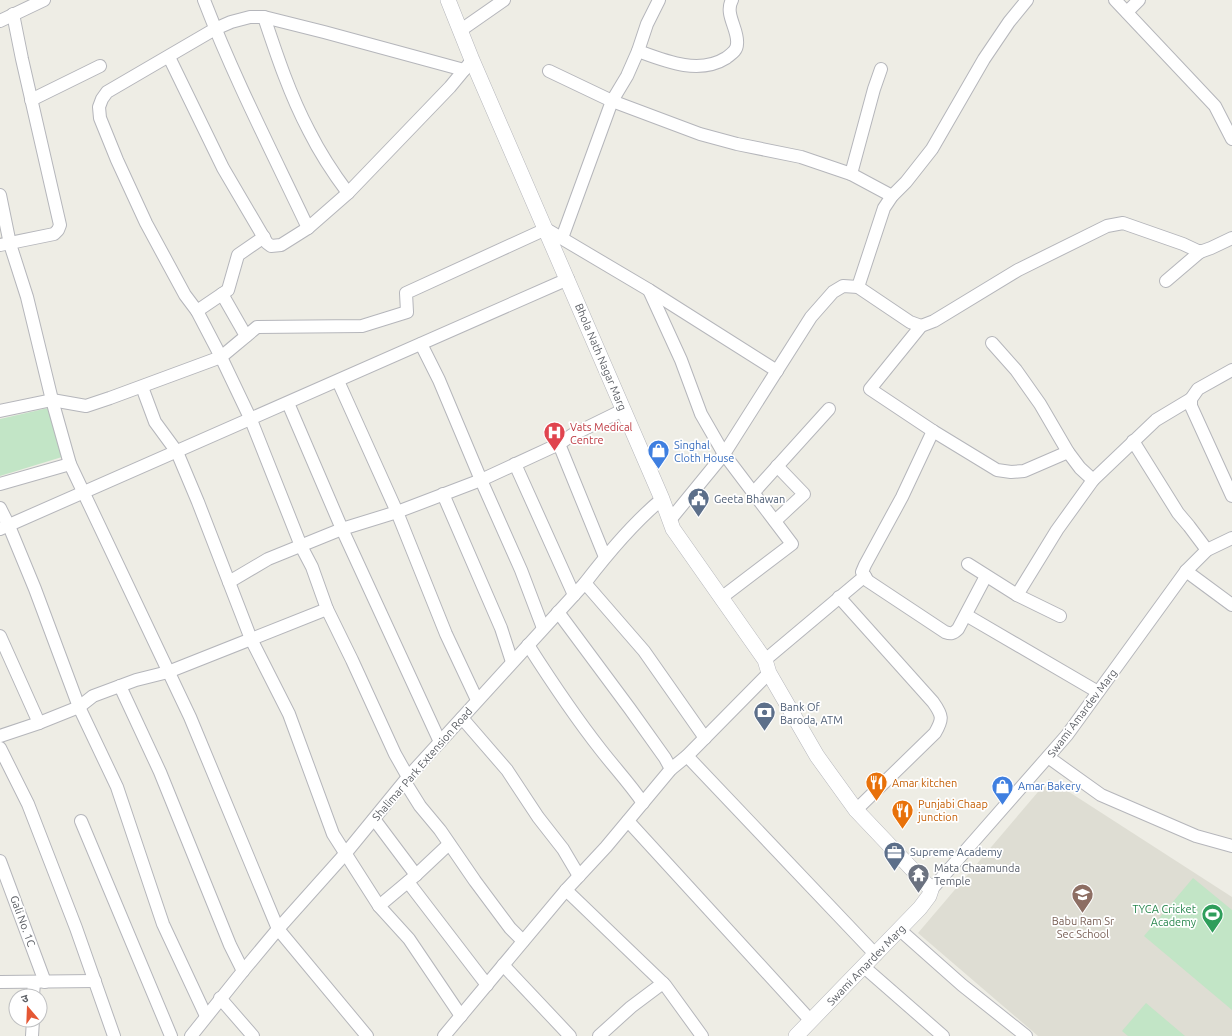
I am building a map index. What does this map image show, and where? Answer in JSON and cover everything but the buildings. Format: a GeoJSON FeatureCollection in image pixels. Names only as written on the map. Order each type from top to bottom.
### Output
{"type":"FeatureCollection","features":[{"type":"Feature","properties":{"kind":"street"},"geometry":{"type":"LineString","coordinates":[[0,20],[44,0]]}},
{"type":"Feature","properties":{"kind":"street"},"geometry":{"type":"LineString","coordinates":[[204,0],[215,29],[308,228]]}},
{"type":"Feature","properties":{"kind":"street","name":"Bhola Nath Nagar Marg"},"geometry":{"type":"LineString","coordinates":[[448,0],[460,30],[468,65],[546,229],[662,499],[673,529],[767,667],[817,756],[856,810],[930,888]]}},
{"type":"Feature","properties":{"kind":"street"},"geometry":{"type":"LineString","coordinates":[[460,30],[504,0]]}},
{"type":"Feature","properties":{"kind":"street"},"geometry":{"type":"LineString","coordinates":[[562,238],[612,101],[627,76],[638,51],[647,24],[659,0]]}},
{"type":"Feature","properties":{"kind":"street"},"geometry":{"type":"LineString","coordinates":[[638,51],[667,62],[688,66],[721,61],[734,53],[738,46],[737,36],[730,16],[730,4],[732,0]]}},
{"type":"Feature","properties":{"kind":"street"},"geometry":{"type":"LineString","coordinates":[[858,287],[884,208],[892,196],[906,182],[932,149],[984,59],[1009,22],[1027,0]]}},
{"type":"Feature","properties":{"kind":"street"},"geometry":{"type":"LineString","coordinates":[[1115,0],[1215,106],[1232,139]]}},
{"type":"Feature","properties":{"kind":"street"},"geometry":{"type":"LineString","coordinates":[[1127,12],[1139,0]]}},
{"type":"Feature","properties":{"kind":"street"},"geometry":{"type":"LineString","coordinates":[[5,244],[54,234],[60,225],[13,14]]}},
{"type":"Feature","properties":{"kind":"street"},"geometry":{"type":"LineString","coordinates":[[169,57],[223,168],[264,237],[271,246],[281,245],[308,228],[348,193],[450,87],[468,65],[264,18],[250,17],[231,22],[215,29],[107,92],[99,107],[100,118],[142,216],[221,357],[251,420],[301,546],[312,567],[327,609],[406,779],[420,806],[440,830],[475,882],[510,928],[523,941]]}},
{"type":"Feature","properties":{"kind":"street"},"geometry":{"type":"LineString","coordinates":[[264,18],[279,61],[308,130],[321,153],[348,193]]}},
{"type":"Feature","properties":{"kind":"street"},"geometry":{"type":"LineString","coordinates":[[31,100],[100,66]]}},
{"type":"Feature","properties":{"kind":"street"},"geometry":{"type":"LineString","coordinates":[[851,174],[874,89],[881,69]]}},
{"type":"Feature","properties":{"kind":"street"},"geometry":{"type":"LineString","coordinates":[[549,71],[612,101],[700,134],[737,144],[801,157],[851,174],[892,196]]}},
{"type":"Feature","properties":{"kind":"street"},"geometry":{"type":"LineString","coordinates":[[0,195],[5,244],[27,297],[52,400],[70,464],[190,717],[278,929],[367,1036]]}},
{"type":"Feature","properties":{"kind":"street"},"geometry":{"type":"LineString","coordinates":[[1068,452],[1024,471],[1011,472],[997,470],[933,431],[870,389],[921,326],[934,321],[1018,270],[1107,226],[1123,223],[1183,244],[1200,252]]}},
{"type":"Feature","properties":{"kind":"street"},"geometry":{"type":"LineString","coordinates":[[0,411],[52,400],[86,406],[142,387],[221,357],[257,327],[362,326],[408,312],[406,293],[546,229],[649,290],[777,371]]}},
{"type":"Feature","properties":{"kind":"street"},"geometry":{"type":"LineString","coordinates":[[196,311],[228,290],[238,255],[264,237]]}},
{"type":"Feature","properties":{"kind":"street"},"geometry":{"type":"LineString","coordinates":[[1166,281],[1200,252],[1232,238]]}},
{"type":"Feature","properties":{"kind":"street"},"geometry":{"type":"LineString","coordinates":[[4,528],[568,279]]}},
{"type":"Feature","properties":{"kind":"street"},"geometry":{"type":"LineString","coordinates":[[670,520],[724,454],[811,317],[833,292],[843,286],[858,287],[910,322],[921,326]]}},
{"type":"Feature","properties":{"kind":"street"},"geometry":{"type":"LineString","coordinates":[[649,290],[681,360],[701,414],[724,454],[792,544],[721,598]]}},
{"type":"Feature","properties":{"kind":"street"},"geometry":{"type":"LineString","coordinates":[[222,294],[246,336]]}},
{"type":"Feature","properties":{"kind":"street"},"geometry":{"type":"LineString","coordinates":[[992,343],[1016,370],[1040,404],[1068,452],[1080,468],[1093,480]]}},
{"type":"Feature","properties":{"kind":"street"},"geometry":{"type":"LineString","coordinates":[[421,344],[439,380],[521,570],[543,628]]}},
{"type":"Feature","properties":{"kind":"street"},"geometry":{"type":"LineString","coordinates":[[1017,595],[1057,530],[1093,480],[1156,420],[1191,399],[1198,389],[1232,370]]}},
{"type":"Feature","properties":{"kind":"street"},"geometry":{"type":"LineString","coordinates":[[338,381],[397,512],[446,634],[478,700]]}},
{"type":"Feature","properties":{"kind":"street"},"geometry":{"type":"LineString","coordinates":[[142,387],[155,422],[176,452],[198,502],[251,639],[289,714],[333,834],[379,906],[409,939],[461,1016]]}},
{"type":"Feature","properties":{"kind":"street"},"geometry":{"type":"LineString","coordinates":[[1191,399],[1191,406],[1232,496]]}},
{"type":"Feature","properties":{"kind":"street"},"geometry":{"type":"LineString","coordinates":[[288,403],[342,529],[440,742]]}},
{"type":"Feature","properties":{"kind":"street"},"geometry":{"type":"LineString","coordinates":[[754,492],[828,409]]}},
{"type":"Feature","properties":{"kind":"street"},"geometry":{"type":"LineString","coordinates":[[229,582],[268,559],[342,529],[397,512],[481,480],[559,444],[572,434],[623,410]]}},
{"type":"Feature","properties":{"kind":"street"},"geometry":{"type":"LineString","coordinates":[[933,431],[902,497],[862,572],[868,581],[949,634],[954,633],[958,629],[986,576]]}},
{"type":"Feature","properties":{"kind":"street"},"geometry":{"type":"LineString","coordinates":[[1133,441],[1178,513],[1208,550]]}},
{"type":"Feature","properties":{"kind":"street"},"geometry":{"type":"LineString","coordinates":[[559,444],[605,557]]}},
{"type":"Feature","properties":{"kind":"street"},"geometry":{"type":"LineString","coordinates":[[0,484],[70,464]]}},
{"type":"Feature","properties":{"kind":"street"},"geometry":{"type":"LineString","coordinates":[[515,464],[574,595]]}},
{"type":"Feature","properties":{"kind":"street"},"geometry":{"type":"LineString","coordinates":[[775,521],[804,494],[777,466]]}},
{"type":"Feature","properties":{"kind":"street"},"geometry":{"type":"LineString","coordinates":[[443,494],[501,628],[512,662]]}},
{"type":"Feature","properties":{"kind":"street","name":"Shalimar Park Extension Road"},"geometry":{"type":"LineString","coordinates":[[191,1036],[220,998],[278,929],[345,854],[406,779],[585,583],[605,557],[650,508],[662,499]]}},
{"type":"Feature","properties":{"kind":"street"},"geometry":{"type":"LineString","coordinates":[[0,508],[4,528],[35,589],[60,658],[80,707],[117,787],[162,924],[206,1016]]}},
{"type":"Feature","properties":{"kind":"street","name":"Swami Amardev Marg"},"geometry":{"type":"LineString","coordinates":[[800,1035],[811,1021],[876,956],[920,908],[929,896],[930,888],[1067,735],[1186,571],[1208,550],[1232,538]]}},
{"type":"Feature","properties":{"kind":"street"},"geometry":{"type":"LineString","coordinates":[[968,564],[1017,595],[1060,616]]}},
{"type":"Feature","properties":{"kind":"street"},"geometry":{"type":"LineString","coordinates":[[1186,571],[1232,605]]}},
{"type":"Feature","properties":{"kind":"street"},"geometry":{"type":"LineString","coordinates":[[447,1035],[523,941],[566,890],[606,847],[671,769],[705,738],[767,667],[839,597],[864,576]]}},
{"type":"Feature","properties":{"kind":"street"},"geometry":{"type":"LineString","coordinates":[[585,583],[644,651],[705,738]]}},
{"type":"Feature","properties":{"kind":"street"},"geometry":{"type":"LineString","coordinates":[[839,597],[933,702],[941,712],[942,722],[935,733],[856,810]]}},
{"type":"Feature","properties":{"kind":"street"},"geometry":{"type":"LineString","coordinates":[[0,736],[80,707],[93,696],[136,680],[168,672],[327,609]]}},
{"type":"Feature","properties":{"kind":"street"},"geometry":{"type":"LineString","coordinates":[[558,612],[630,709],[665,758],[671,769]]}},
{"type":"Feature","properties":{"kind":"street"},"geometry":{"type":"LineString","coordinates":[[966,615],[1098,692]]}},
{"type":"Feature","properties":{"kind":"street"},"geometry":{"type":"LineString","coordinates":[[0,636],[39,723]]}},
{"type":"Feature","properties":{"kind":"street"},"geometry":{"type":"LineString","coordinates":[[528,645],[565,703],[633,788],[643,803]]}},
{"type":"Feature","properties":{"kind":"street"},"geometry":{"type":"LineString","coordinates":[[120,686],[160,772],[227,938],[243,971]]}},
{"type":"Feature","properties":{"kind":"street"},"geometry":{"type":"LineString","coordinates":[[462,718],[507,770],[538,817],[563,849],[579,876]]}},
{"type":"Feature","properties":{"kind":"street"},"geometry":{"type":"LineString","coordinates":[[0,748],[28,804],[73,920],[114,1036]]}},
{"type":"Feature","properties":{"kind":"street"},"geometry":{"type":"LineString","coordinates":[[687,756],[876,956]]}},
{"type":"Feature","properties":{"kind":"street"},"geometry":{"type":"LineString","coordinates":[[1048,757],[1101,795],[1196,836],[1232,846]]}},
{"type":"Feature","properties":{"kind":"street"},"geometry":{"type":"LineString","coordinates":[[374,819],[412,878],[487,985]]}},
{"type":"Feature","properties":{"kind":"street"},"geometry":{"type":"LineString","coordinates":[[81,821],[171,1036]]}},
{"type":"Feature","properties":{"kind":"street"},"geometry":{"type":"LineString","coordinates":[[628,821],[811,1021]]}},
{"type":"Feature","properties":{"kind":"street"},"geometry":{"type":"LineString","coordinates":[[379,906],[449,844]]}},
{"type":"Feature","properties":{"kind":"street","name":"Gali No. 1C"},"geometry":{"type":"LineString","coordinates":[[0,861],[39,982]]}},
{"type":"Feature","properties":{"kind":"street"},"geometry":{"type":"LineString","coordinates":[[566,890],[663,983],[702,1036]]}},
{"type":"Feature","properties":{"kind":"street"},"geometry":{"type":"LineString","coordinates":[[900,930],[962,985],[1026,1036]]}},
{"type":"Feature","properties":{"kind":"street"},"geometry":{"type":"LineString","coordinates":[[503,965],[570,1036]]}},
{"type":"Feature","properties":{"kind":"street"},"geometry":{"type":"LineString","coordinates":[[864,967],[943,1036]]}},
{"type":"Feature","properties":{"kind":"street"},"geometry":{"type":"LineString","coordinates":[[0,982],[95,982]]}},
{"type":"Feature","properties":{"kind":"street"},"geometry":{"type":"LineString","coordinates":[[36,988],[39,982]]}},
{"type":"Feature","properties":{"kind":"street"},"geometry":{"type":"LineString","coordinates":[[599,1036],[631,1007],[663,983]]}},
{"type":"Feature","properties":{"kind":"street"},"geometry":{"type":"LineString","coordinates":[[220,998],[253,1036]]}},
{"type":"Feature","properties":{"kind":"shaded area","name":"Babu Ram Sr Sec School"},"geometry":{"type":"Polygon","coordinates":[[[1049,779],[1232,897],[1232,1036],[1038,1036],[918,933],[1049,779]]]}},
{"type":"Feature","properties":{"kind":"green space"},"geometry":{"type":"Polygon","coordinates":[[[48,408],[62,457],[0,476],[0,419],[48,408]]]}},
{"type":"Feature","properties":{"kind":"green space"},"geometry":{"type":"Polygon","coordinates":[[[1193,878],[1232,910],[1232,1010],[1144,936],[1193,878]]]}},
{"type":"Feature","properties":{"kind":"green space"},"geometry":{"type":"Polygon","coordinates":[[[1146,1003],[1185,1036],[1128,1036],[1122,1031],[1146,1003]]]}},
{"type":"Feature","properties":{"kind":"place","name":"Vats Medical Centre"},"geometry":{"type":"Point","coordinates":[554,452]}},
{"type":"Feature","properties":{"kind":"place","name":"Singhal Cloth House"},"geometry":{"type":"Point","coordinates":[658,470]}},
{"type":"Feature","properties":{"kind":"place","name":"Geeta Bhawan"},"geometry":{"type":"Point","coordinates":[698,518]}},
{"type":"Feature","properties":{"kind":"place","name":"Bank Of Baroda, ATM"},"geometry":{"type":"Point","coordinates":[764,732]}},
{"type":"Feature","properties":{"kind":"place","name":"Amar kitchen"},"geometry":{"type":"Point","coordinates":[876,802]}},
{"type":"Feature","properties":{"kind":"place","name":"Amar Bakery"},"geometry":{"type":"Point","coordinates":[1003,806]}},
{"type":"Feature","properties":{"kind":"place","name":"Punjabi Chaap junction"},"geometry":{"type":"Point","coordinates":[902,830]}},
{"type":"Feature","properties":{"kind":"place","name":"Supreme Academy"},"geometry":{"type":"Point","coordinates":[895,872]}},
{"type":"Feature","properties":{"kind":"place","name":"Mata Chaamunda Temple"},"geometry":{"type":"Point","coordinates":[919,894]}},
{"type":"Feature","properties":{"kind":"place","name":"Babu Ram Sr Sec School"},"geometry":{"type":"Point","coordinates":[1083,914]}},
{"type":"Feature","properties":{"kind":"place","name":"TYCA Cricket Academy"},"geometry":{"type":"Point","coordinates":[1212,934]}}]}
